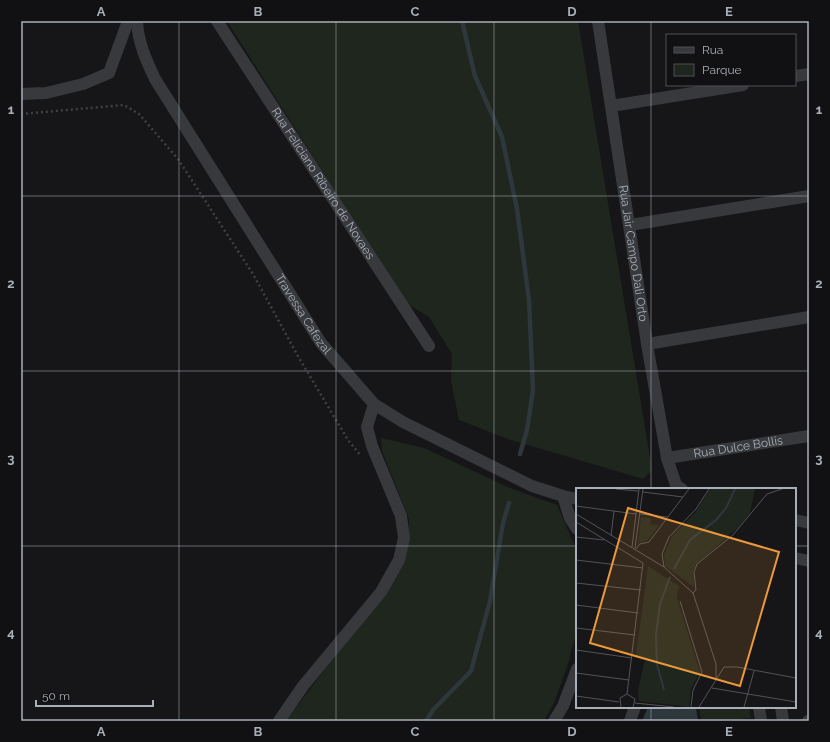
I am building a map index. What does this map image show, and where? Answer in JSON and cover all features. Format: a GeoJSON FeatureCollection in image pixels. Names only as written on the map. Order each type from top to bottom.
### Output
{"type":"FeatureCollection","features":[{"type":"Feature","properties":{"kind":"street"},"geometry":{"type":"LineString","coordinates":[[21,94],[46,93],[83,84],[109,73],[128,21]]}},
{"type":"Feature","properties":{"kind":"street","name":"Travessa Cafezal"},"geometry":{"type":"LineString","coordinates":[[136,21],[143,54],[156,79],[321,343],[374,404],[403,422],[532,486],[576,499]]}},
{"type":"Feature","properties":{"kind":"street","name":"Rua Feliciano Ribeiro de Novaes"},"geometry":{"type":"LineString","coordinates":[[217,21],[429,346]]}},
{"type":"Feature","properties":{"kind":"street","name":"Rua Jair Campo Dali Orto"},"geometry":{"type":"LineString","coordinates":[[598,21],[647,344],[667,458],[679,487]]}},
{"type":"Feature","properties":{"kind":"street"},"geometry":{"type":"LineString","coordinates":[[796,76],[809,74]]}},
{"type":"Feature","properties":{"kind":"street"},"geometry":{"type":"LineString","coordinates":[[612,106],[737,86]]}},
{"type":"Feature","properties":{"kind":"street"},"geometry":{"type":"LineString","coordinates":[[630,225],[809,196]]}},
{"type":"Feature","properties":{"kind":"street"},"geometry":{"type":"LineString","coordinates":[[647,344],[809,317]]}},
{"type":"Feature","properties":{"kind":"street"},"geometry":{"type":"LineString","coordinates":[[279,721],[303,686],[381,592],[399,560],[404,538],[401,516],[372,446],[367,427],[374,404]]}},
{"type":"Feature","properties":{"kind":"street","name":"Rua Dulce Bollis"},"geometry":{"type":"LineString","coordinates":[[667,458],[809,436]]}},
{"type":"Feature","properties":{"kind":"street"},"geometry":{"type":"LineString","coordinates":[[563,496],[570,518],[576,527]]}},
{"type":"Feature","properties":{"kind":"street"},"geometry":{"type":"LineString","coordinates":[[796,520],[809,523]]}},
{"type":"Feature","properties":{"kind":"street"},"geometry":{"type":"LineString","coordinates":[[796,558],[809,561]]}},
{"type":"Feature","properties":{"kind":"street"},"geometry":{"type":"LineString","coordinates":[[554,721],[563,706],[576,672]]}},
{"type":"Feature","properties":{"kind":"street"},"geometry":{"type":"LineString","coordinates":[[630,721],[635,708]]}},
{"type":"Feature","properties":{"kind":"street"},"geometry":{"type":"LineString","coordinates":[[759,708],[761,721]]}},
{"type":"Feature","properties":{"kind":"street"},"geometry":{"type":"LineString","coordinates":[[781,708],[783,721]]}},
{"type":"Feature","properties":{"kind":"path"},"geometry":{"type":"LineString","coordinates":[[21,114],[124,105],[139,114],[178,159],[253,274],[299,358],[340,427],[359,454],[365,459]]}},
{"type":"Feature","properties":{"kind":"green space"},"geometry":{"type":"Polygon","coordinates":[[[227,21],[578,21],[652,470],[643,479],[508,439],[459,420],[451,381],[452,354],[429,317],[406,303],[227,21]]]}},
{"type":"Feature","properties":{"kind":"green space"},"geometry":{"type":"Polygon","coordinates":[[[381,438],[424,448],[510,488],[557,505],[576,549],[576,634],[568,664],[554,703],[544,721],[286,721],[335,656],[409,536],[409,519],[382,451],[381,438]]]}},
{"type":"Feature","properties":{"kind":"green space"},"geometry":{"type":"Polygon","coordinates":[[[699,708],[749,708],[751,718],[722,721],[701,721],[699,708]]]}},
{"type":"Feature","properties":{"kind":"shaded area"},"geometry":{"type":"Polygon","coordinates":[[[648,708],[696,708],[698,721],[642,721],[648,708]]]}},
{"type":"Feature","properties":{"kind":"waterway"},"geometry":{"type":"LineString","coordinates":[[462,21],[475,76],[502,137],[517,209],[529,300],[533,390],[527,430],[520,454]]}},
{"type":"Feature","properties":{"kind":"waterway"},"geometry":{"type":"LineString","coordinates":[[426,721],[433,710],[471,671],[490,601],[503,523],[509,503]]}}]}
